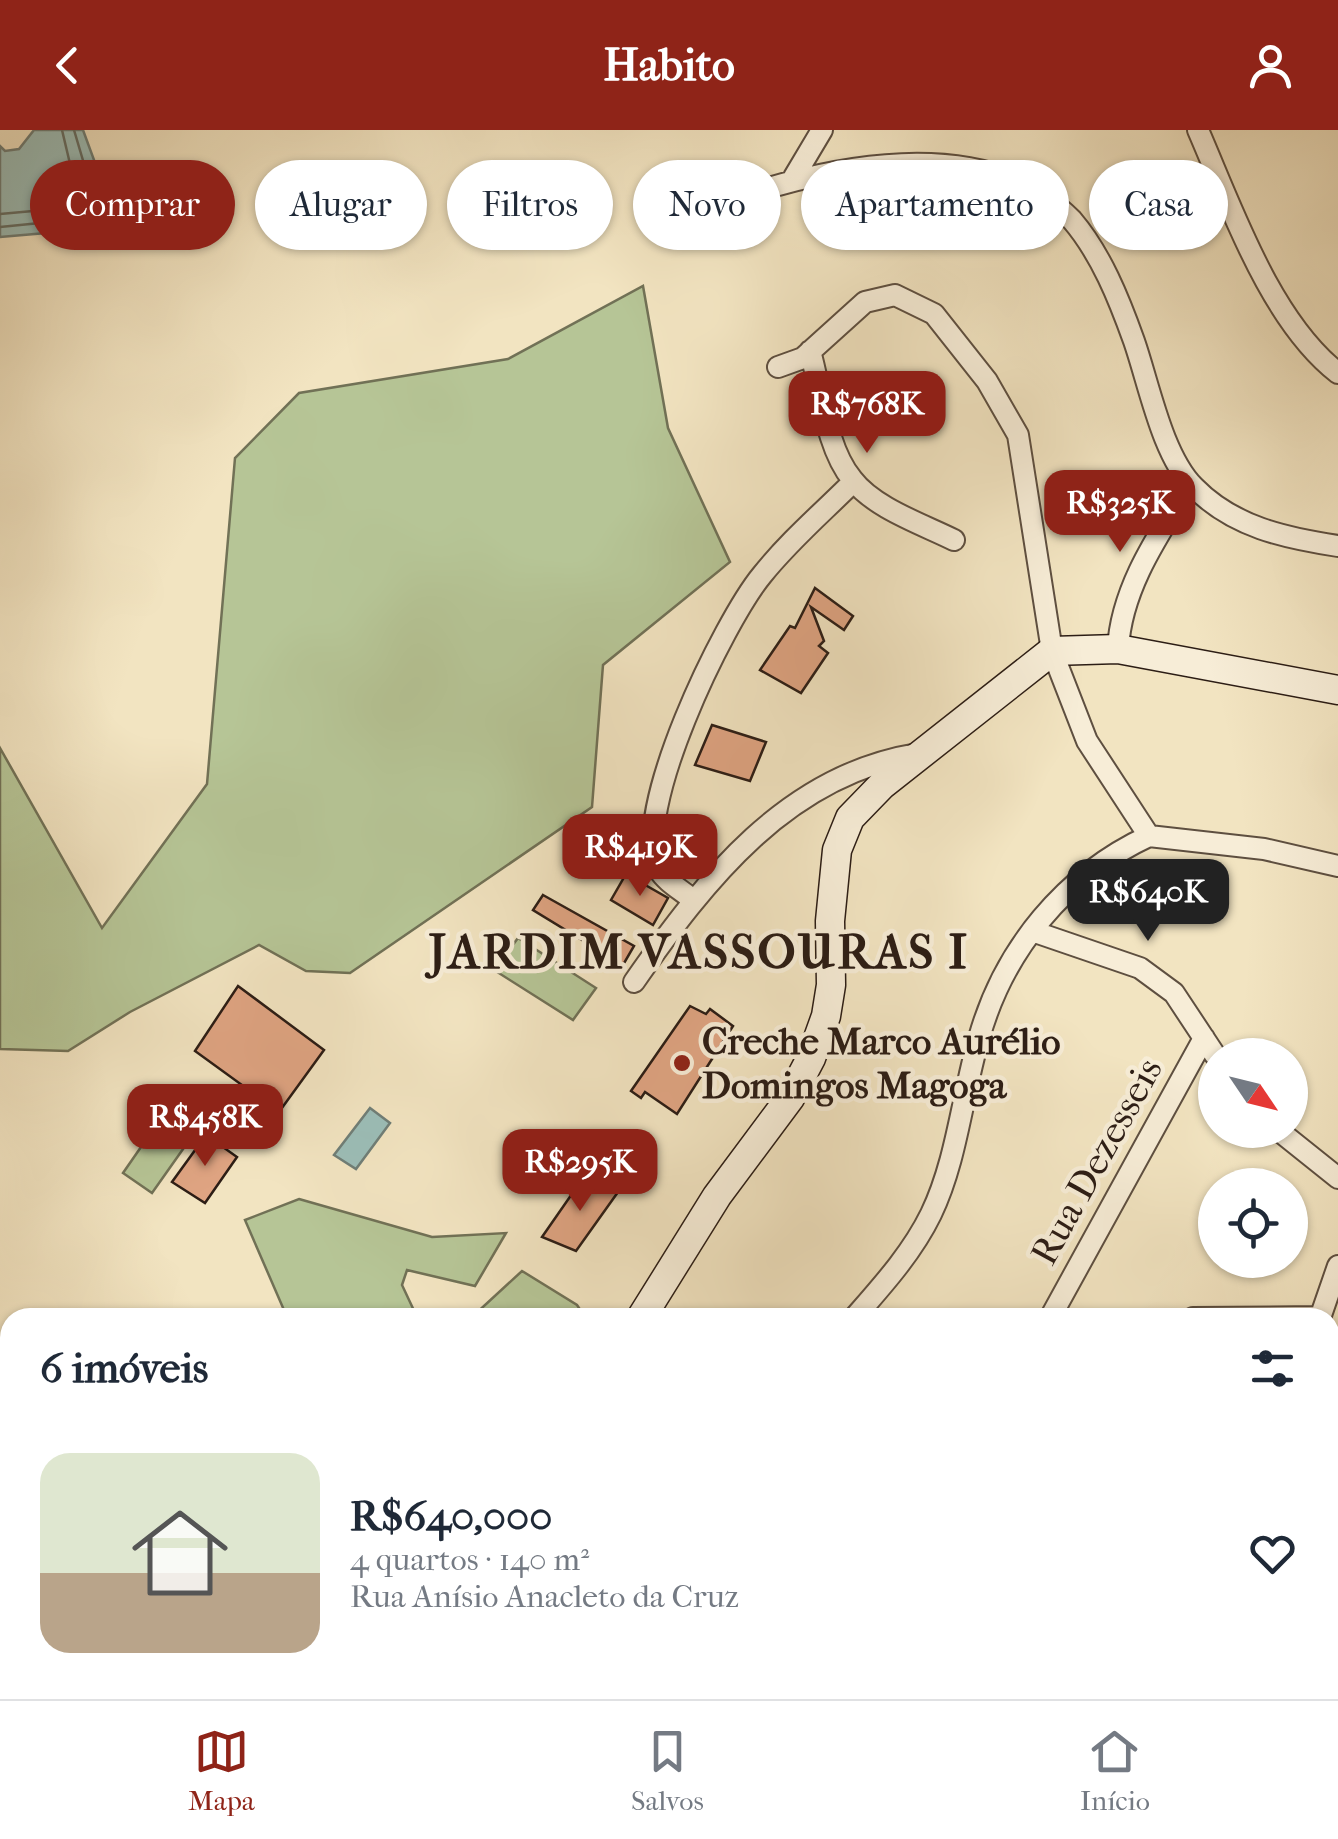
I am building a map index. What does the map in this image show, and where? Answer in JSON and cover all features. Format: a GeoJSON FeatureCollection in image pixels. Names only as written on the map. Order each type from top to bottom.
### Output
{"type":"FeatureCollection","features":[{"type":"Feature","properties":{"kind":"main road"},"geometry":{"type":"LineString","coordinates":[[647,1308],[716,1196],[790,1098],[811,1058],[826,1016],[831,985],[830,921],[837,850],[850,818],[919,754],[1052,651],[1118,648],[1338,690]]}},
{"type":"Feature","properties":{"kind":"street"},"geometry":{"type":"LineString","coordinates":[[794,177],[822,130]]}},
{"type":"Feature","properties":{"kind":"street"},"geometry":{"type":"LineString","coordinates":[[1198,130],[1274,295],[1302,338],[1338,373]]}},
{"type":"Feature","properties":{"kind":"street"},"geometry":{"type":"LineString","coordinates":[[781,182],[850,164],[958,161],[989,165],[1030,185],[1072,219],[1116,291],[1169,447],[1190,484],[1212,504],[1252,526],[1338,546]]}},
{"type":"Feature","properties":{"kind":"street"},"geometry":{"type":"LineString","coordinates":[[778,367],[810,351],[865,302],[883,296],[915,301],[944,327],[987,381],[1018,435],[1052,651],[1086,742],[1149,836]]}},
{"type":"Feature","properties":{"kind":"street"},"geometry":{"type":"LineString","coordinates":[[810,351],[836,446],[853,482],[900,514],[954,540]]}},
{"type":"Feature","properties":{"kind":"street"},"geometry":{"type":"LineString","coordinates":[[693,900],[661,873],[654,856],[652,834],[662,780],[728,624],[762,574],[853,482]]}},
{"type":"Feature","properties":{"kind":"street"},"geometry":{"type":"LineString","coordinates":[[1118,648],[1119,626],[1137,576],[1190,484]]}},
{"type":"Feature","properties":{"kind":"street"},"geometry":{"type":"LineString","coordinates":[[634,982],[693,900],[733,854],[780,815],[836,778],[874,761],[919,754]]}},
{"type":"Feature","properties":{"kind":"street"},"geometry":{"type":"LineString","coordinates":[[862,1308],[904,1258],[932,1213],[993,995],[1032,931],[1091,867],[1149,836],[1264,849],[1338,866]]}},
{"type":"Feature","properties":{"kind":"street"},"geometry":{"type":"LineString","coordinates":[[1032,931],[1140,968],[1174,993],[1204,1038]]}},
{"type":"Feature","properties":{"kind":"street","name":"Rua Dezesseis"},"geometry":{"type":"LineString","coordinates":[[1056,1308],[1198,1065]]}},
{"type":"Feature","properties":{"kind":"street"},"geometry":{"type":"LineString","coordinates":[[1300,1148],[1338,1178]]}},
{"type":"Feature","properties":{"kind":"street"},"geometry":{"type":"LineString","coordinates":[[1323,1308],[1338,1266]]}},
{"type":"Feature","properties":{"kind":"green space"},"geometry":{"type":"Polygon","coordinates":[[[643,286],[668,428],[730,562],[603,665],[592,807],[350,973],[306,971],[259,945],[130,1012],[68,1051],[0,1049],[0,748],[102,928],[207,784],[235,458],[299,393],[508,359],[643,286]]]}},
{"type":"Feature","properties":{"kind":"green space"},"geometry":{"type":"Polygon","coordinates":[[[518,938],[596,988],[573,1020],[494,970],[518,938]]]}},
{"type":"Feature","properties":{"kind":"green space"},"geometry":{"type":"Polygon","coordinates":[[[159,1121],[188,1142],[152,1193],[123,1173],[159,1121]]]}},
{"type":"Feature","properties":{"kind":"green space"},"geometry":{"type":"Polygon","coordinates":[[[299,1199],[432,1237],[506,1233],[475,1286],[407,1270],[402,1285],[413,1308],[283,1308],[245,1220],[299,1199]]]}},
{"type":"Feature","properties":{"kind":"green space"},"geometry":{"type":"Polygon","coordinates":[[[522,1271],[579,1308],[482,1308],[522,1271]]]}},
{"type":"Feature","properties":{"kind":"water"},"geometry":{"type":"Polygon","coordinates":[[[34,130],[83,130],[94,160],[30,160],[30,234],[0,237],[0,146],[5,151],[19,149],[34,130]]]}},
{"type":"Feature","properties":{"kind":"water"},"geometry":{"type":"Polygon","coordinates":[[[370,1108],[390,1123],[356,1169],[334,1155],[370,1108]]]}},
{"type":"Feature","properties":{"kind":"building"},"geometry":{"type":"Polygon","coordinates":[[[815,588],[853,616],[844,630],[811,607],[824,641],[819,646],[828,653],[801,693],[760,670],[790,626],[795,628],[815,588]]]}},
{"type":"Feature","properties":{"kind":"building"},"geometry":{"type":"Polygon","coordinates":[[[712,725],[766,742],[750,781],[695,765],[712,725]]]}},
{"type":"Feature","properties":{"kind":"building"},"geometry":{"type":"Polygon","coordinates":[[[626,874],[668,898],[653,925],[611,900],[626,874]]]}},
{"type":"Feature","properties":{"kind":"building"},"geometry":{"type":"Polygon","coordinates":[[[543,895],[634,946],[623,965],[533,910],[543,895]]]}},
{"type":"Feature","properties":{"kind":"building"},"geometry":{"type":"Polygon","coordinates":[[[238,986],[324,1050],[279,1112],[195,1051],[238,986]]]}},
{"type":"Feature","properties":{"kind":"building"},"geometry":{"type":"Polygon","coordinates":[[[690,1006],[706,1014],[710,1009],[733,1026],[677,1114],[645,1092],[641,1098],[631,1091],[690,1006]]]}},
{"type":"Feature","properties":{"kind":"building"},"geometry":{"type":"Polygon","coordinates":[[[206,1135],[237,1157],[205,1203],[172,1182],[206,1135]]]}},
{"type":"Feature","properties":{"kind":"building"},"geometry":{"type":"Polygon","coordinates":[[[583,1178],[618,1192],[576,1251],[542,1237],[583,1178]]]}},
{"type":"Feature","properties":{"kind":"place","name":"Creche Marco Aurélio Domingos Magoga"},"geometry":{"type":"Point","coordinates":[682,1063]}},
{"type":"Feature","properties":{"kind":"district","name":"JARDIM VASSOURAS I"},"geometry":{"type":"Point","coordinates":[699,951]}}]}
